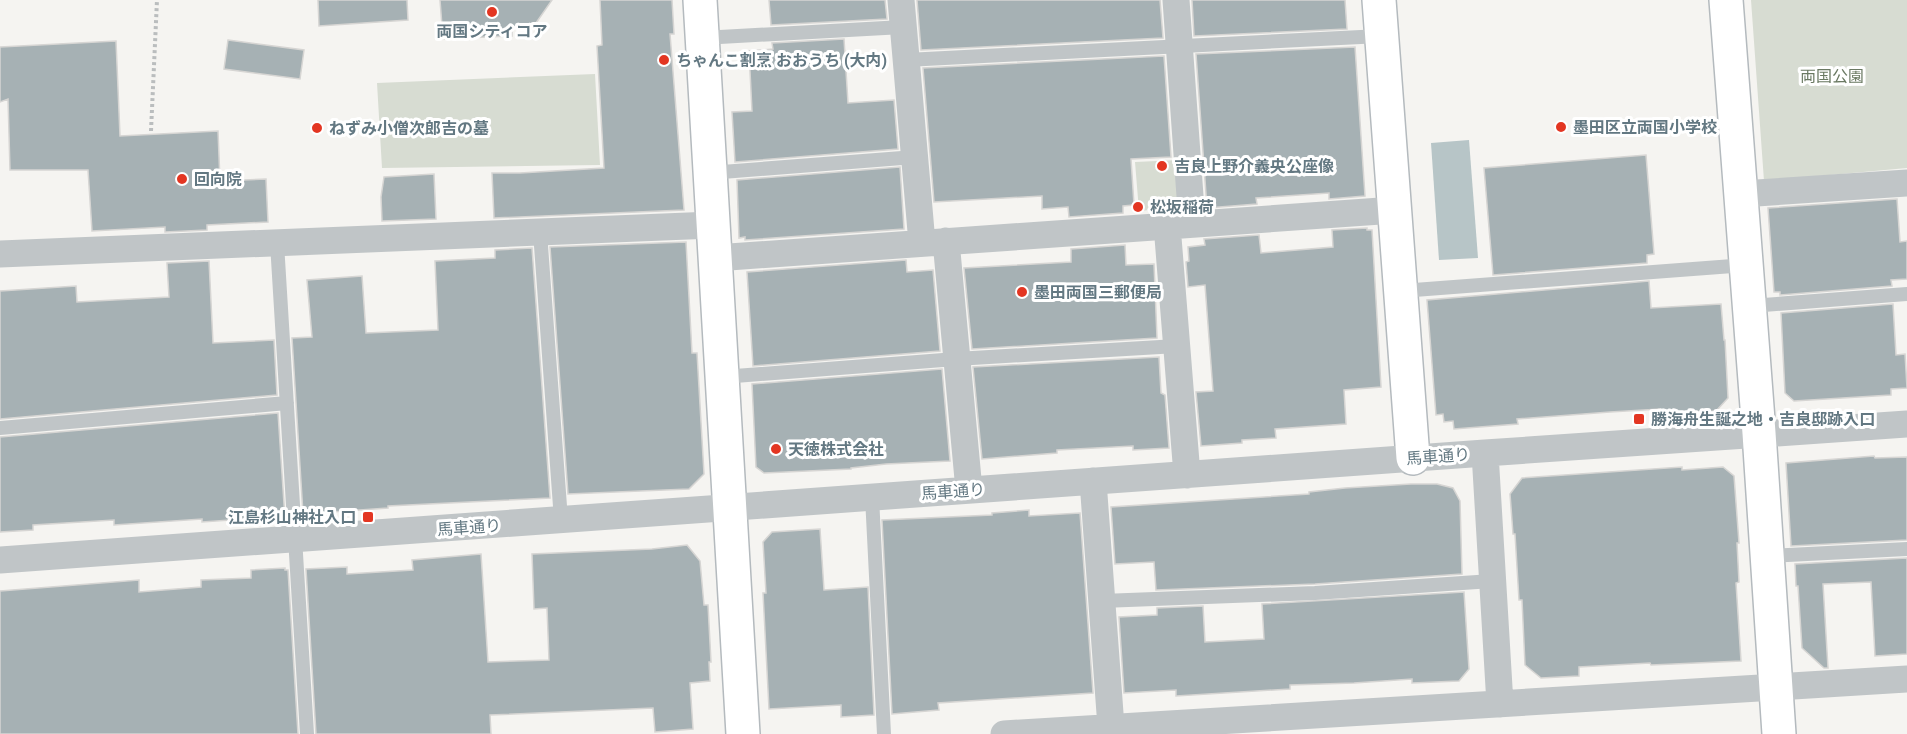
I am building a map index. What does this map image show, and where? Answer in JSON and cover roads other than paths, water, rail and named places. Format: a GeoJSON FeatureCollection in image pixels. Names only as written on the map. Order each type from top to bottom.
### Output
{"type":"FeatureCollection","features":[{"type":"Feature","properties":{"kind":"street"},"geometry":{"type":"LineString","coordinates":[[700,0],[743,734]]}},
{"type":"Feature","properties":{"kind":"street"},"geometry":{"type":"LineString","coordinates":[[901,0],[915,157],[956,359],[969,490]]}},
{"type":"Feature","properties":{"kind":"street"},"geometry":{"type":"LineString","coordinates":[[1176,0],[1179,46],[1180,225],[1177,345],[1187,475]]}},
{"type":"Feature","properties":{"kind":"street"},"geometry":{"type":"LineString","coordinates":[[1379,0],[1413,458]]}},
{"type":"Feature","properties":{"kind":"street"},"geometry":{"type":"LineString","coordinates":[[1726,0],[1750,306],[1779,734]]}},
{"type":"Feature","properties":{"kind":"street"},"geometry":{"type":"LineString","coordinates":[[1741,194],[1907,183]]}},
{"type":"Feature","properties":{"kind":"street"},"geometry":{"type":"LineString","coordinates":[[715,258],[1395,210]]}},
{"type":"Feature","properties":{"kind":"street"},"geometry":{"type":"LineString","coordinates":[[0,254],[713,225]]}},
{"type":"Feature","properties":{"kind":"street","name":"馬車通り"},"geometry":{"type":"LineString","coordinates":[[0,560],[1907,424]]}},
{"type":"Feature","properties":{"kind":"street"},"geometry":{"type":"LineString","coordinates":[[1485,453],[1500,704]]}},
{"type":"Feature","properties":{"kind":"street"},"geometry":{"type":"LineString","coordinates":[[1093,481],[1111,727]]}},
{"type":"Feature","properties":{"kind":"street"},"geometry":{"type":"LineString","coordinates":[[1004,734],[1907,679]]}},
{"type":"Feature","properties":{"kind":"lane"},"geometry":{"type":"LineString","coordinates":[[702,38],[903,27]]}},
{"type":"Feature","properties":{"kind":"lane"},"geometry":{"type":"LineString","coordinates":[[906,60],[1381,36]]}},
{"type":"Feature","properties":{"kind":"lane"},"geometry":{"type":"LineString","coordinates":[[709,173],[915,157]]}},
{"type":"Feature","properties":{"kind":"lane"},"geometry":{"type":"LineString","coordinates":[[540,232],[561,520]]}},
{"type":"Feature","properties":{"kind":"lane"},"geometry":{"type":"LineString","coordinates":[[277,243],[307,734]]}},
{"type":"Feature","properties":{"kind":"lane"},"geometry":{"type":"LineString","coordinates":[[1401,291],[1746,265]]}},
{"type":"Feature","properties":{"kind":"lane"},"geometry":{"type":"LineString","coordinates":[[1750,306],[1907,294]]}},
{"type":"Feature","properties":{"kind":"lane"},"geometry":{"type":"LineString","coordinates":[[722,377],[1177,345]]}},
{"type":"Feature","properties":{"kind":"lane"},"geometry":{"type":"LineString","coordinates":[[0,428],[287,403]]}},
{"type":"Feature","properties":{"kind":"lane"},"geometry":{"type":"LineString","coordinates":[[872,497],[884,734]]}},
{"type":"Feature","properties":{"kind":"lane"},"geometry":{"type":"LineString","coordinates":[[1767,556],[1907,549]]}},
{"type":"Feature","properties":{"kind":"lane"},"geometry":{"type":"LineString","coordinates":[[1102,602],[1314,593],[1492,581]]}},
{"type":"Feature","properties":{"kind":"place","name":"両国シティコア"},"geometry":{"type":"Point","coordinates":[492,12]}},
{"type":"Feature","properties":{"kind":"place","name":"ちゃんこ割烹 おおうち (大内)"},"geometry":{"type":"Point","coordinates":[664,60]}},
{"type":"Feature","properties":{"kind":"place","name":"墨田区立両国小学校"},"geometry":{"type":"Point","coordinates":[1561,127]}},
{"type":"Feature","properties":{"kind":"place","name":"ねずみ小僧次郎吉の墓"},"geometry":{"type":"Point","coordinates":[317,128]}},
{"type":"Feature","properties":{"kind":"place","name":"吉良上野介義央公座像"},"geometry":{"type":"Point","coordinates":[1162,166]}},
{"type":"Feature","properties":{"kind":"place","name":"回向院"},"geometry":{"type":"Point","coordinates":[182,179]}},
{"type":"Feature","properties":{"kind":"place","name":"松坂稲荷"},"geometry":{"type":"Point","coordinates":[1138,207]}},
{"type":"Feature","properties":{"kind":"place","name":"墨田両国三郵便局"},"geometry":{"type":"Point","coordinates":[1022,292]}},
{"type":"Feature","properties":{"kind":"place","name":"勝海舟生誕之地・吉良邸跡入口"},"geometry":{"type":"Point","coordinates":[1639,419]}},
{"type":"Feature","properties":{"kind":"place","name":"天徳株式会社"},"geometry":{"type":"Point","coordinates":[776,449]}},
{"type":"Feature","properties":{"kind":"place","name":"江島杉山神社入口"},"geometry":{"type":"Point","coordinates":[368,517]}},
{"type":"Feature","properties":{"kind":"park label","name":"両国公園"},"geometry":{"type":"Point","coordinates":[1832,76]}}]}
